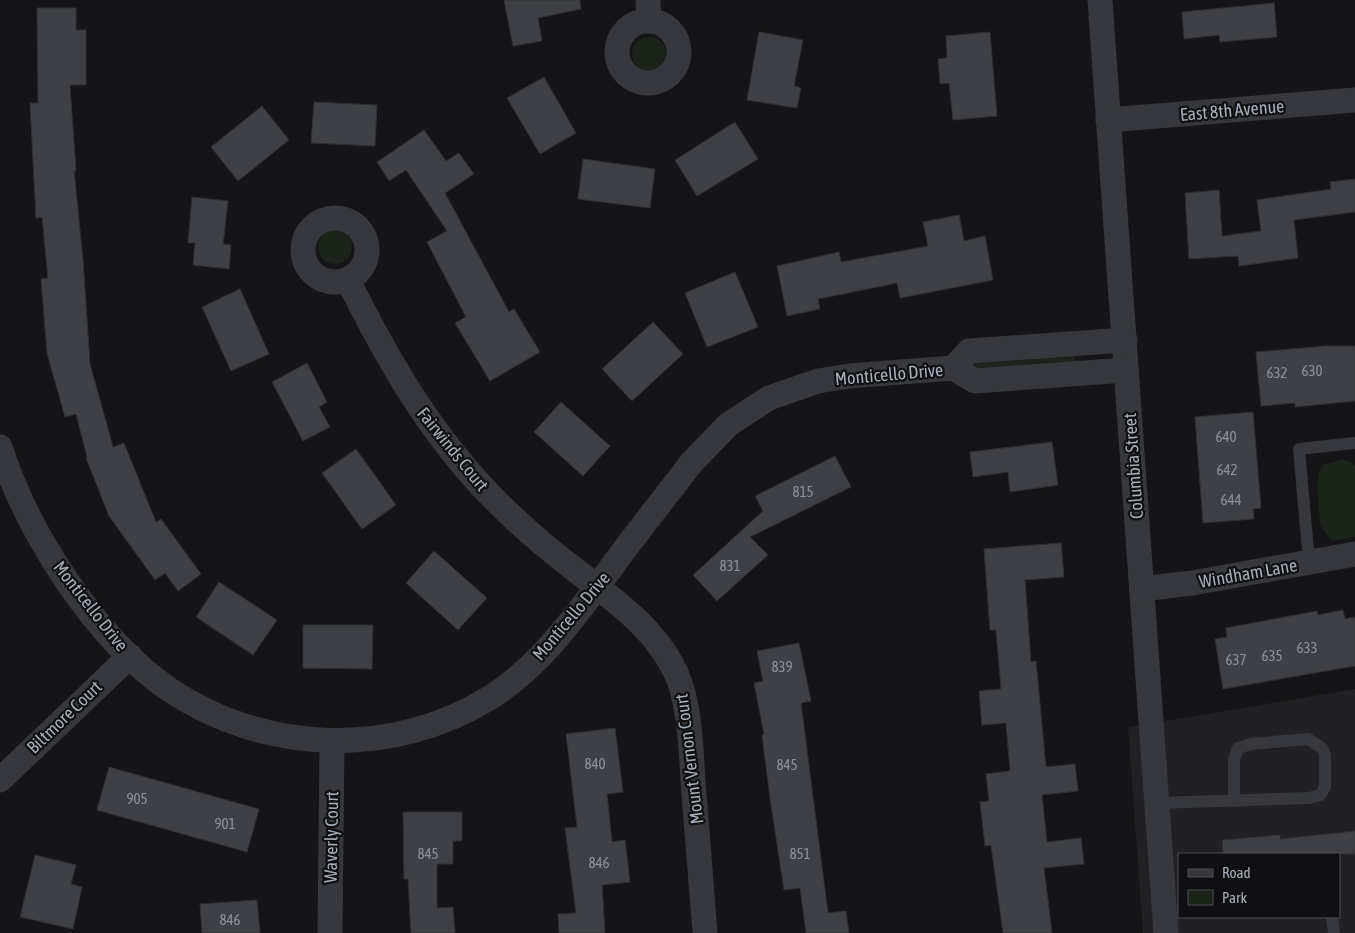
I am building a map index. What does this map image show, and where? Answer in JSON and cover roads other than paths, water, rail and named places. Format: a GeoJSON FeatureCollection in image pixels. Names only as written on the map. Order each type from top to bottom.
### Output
{"type":"FeatureCollection","features":[{"type":"Feature","properties":{"kind":"street","name":"Columbia Street"},"geometry":{"type":"LineString","coordinates":[[1100,0],[1156,803],[1170,922]]}},
{"type":"Feature","properties":{"kind":"street","name":"East 8th Avenue"},"geometry":{"type":"LineString","coordinates":[[1108,120],[1355,100]]}},
{"type":"Feature","properties":{"kind":"street","name":"Fairwinds Court"},"geometry":{"type":"LineString","coordinates":[[348,280],[386,355],[441,439],[494,499],[526,531],[597,587]]}},
{"type":"Feature","properties":{"kind":"street","name":"Monticello Drive"},"geometry":{"type":"LineString","coordinates":[[953,368],[970,351],[1125,340]]}},
{"type":"Feature","properties":{"kind":"street","name":"Monticello Drive"},"geometry":{"type":"LineString","coordinates":[[0,447],[13,482],[43,542],[65,578],[105,631],[169,690],[223,718],[258,730],[309,740],[332,741],[381,738],[435,725],[491,696],[539,656],[597,587],[692,462],[729,424],[777,395],[818,381],[865,374],[953,368],[975,380],[1126,370]]}},
{"type":"Feature","properties":{"kind":"street","name":"Windham Lane"},"geometry":{"type":"LineString","coordinates":[[1142,589],[1192,583],[1355,554]]}},
{"type":"Feature","properties":{"kind":"street","name":"Mount Vernon Court"},"geometry":{"type":"LineString","coordinates":[[597,587],[629,612],[653,637],[670,662],[679,680],[684,699],[690,747],[705,933]]}},
{"type":"Feature","properties":{"kind":"street","name":"Biltmore Court"},"geometry":{"type":"LineString","coordinates":[[0,780],[130,656]]}},
{"type":"Feature","properties":{"kind":"street","name":"Waverly Court"},"geometry":{"type":"LineString","coordinates":[[330,933],[332,741]]}},
{"type":"Feature","properties":{"kind":"lane"},"geometry":{"type":"LineString","coordinates":[[1309,562],[1299,449],[1355,443]]}},
{"type":"Feature","properties":{"kind":"lane"},"geometry":{"type":"LineString","coordinates":[[1156,803],[1309,798],[1320,795],[1325,788],[1325,754],[1322,748],[1308,739],[1251,744],[1238,748],[1234,760],[1234,799]]}},
{"type":"Feature","properties":{"kind":"lane"},"geometry":{"type":"LineString","coordinates":[[1332,918],[1334,933]]}}]}
